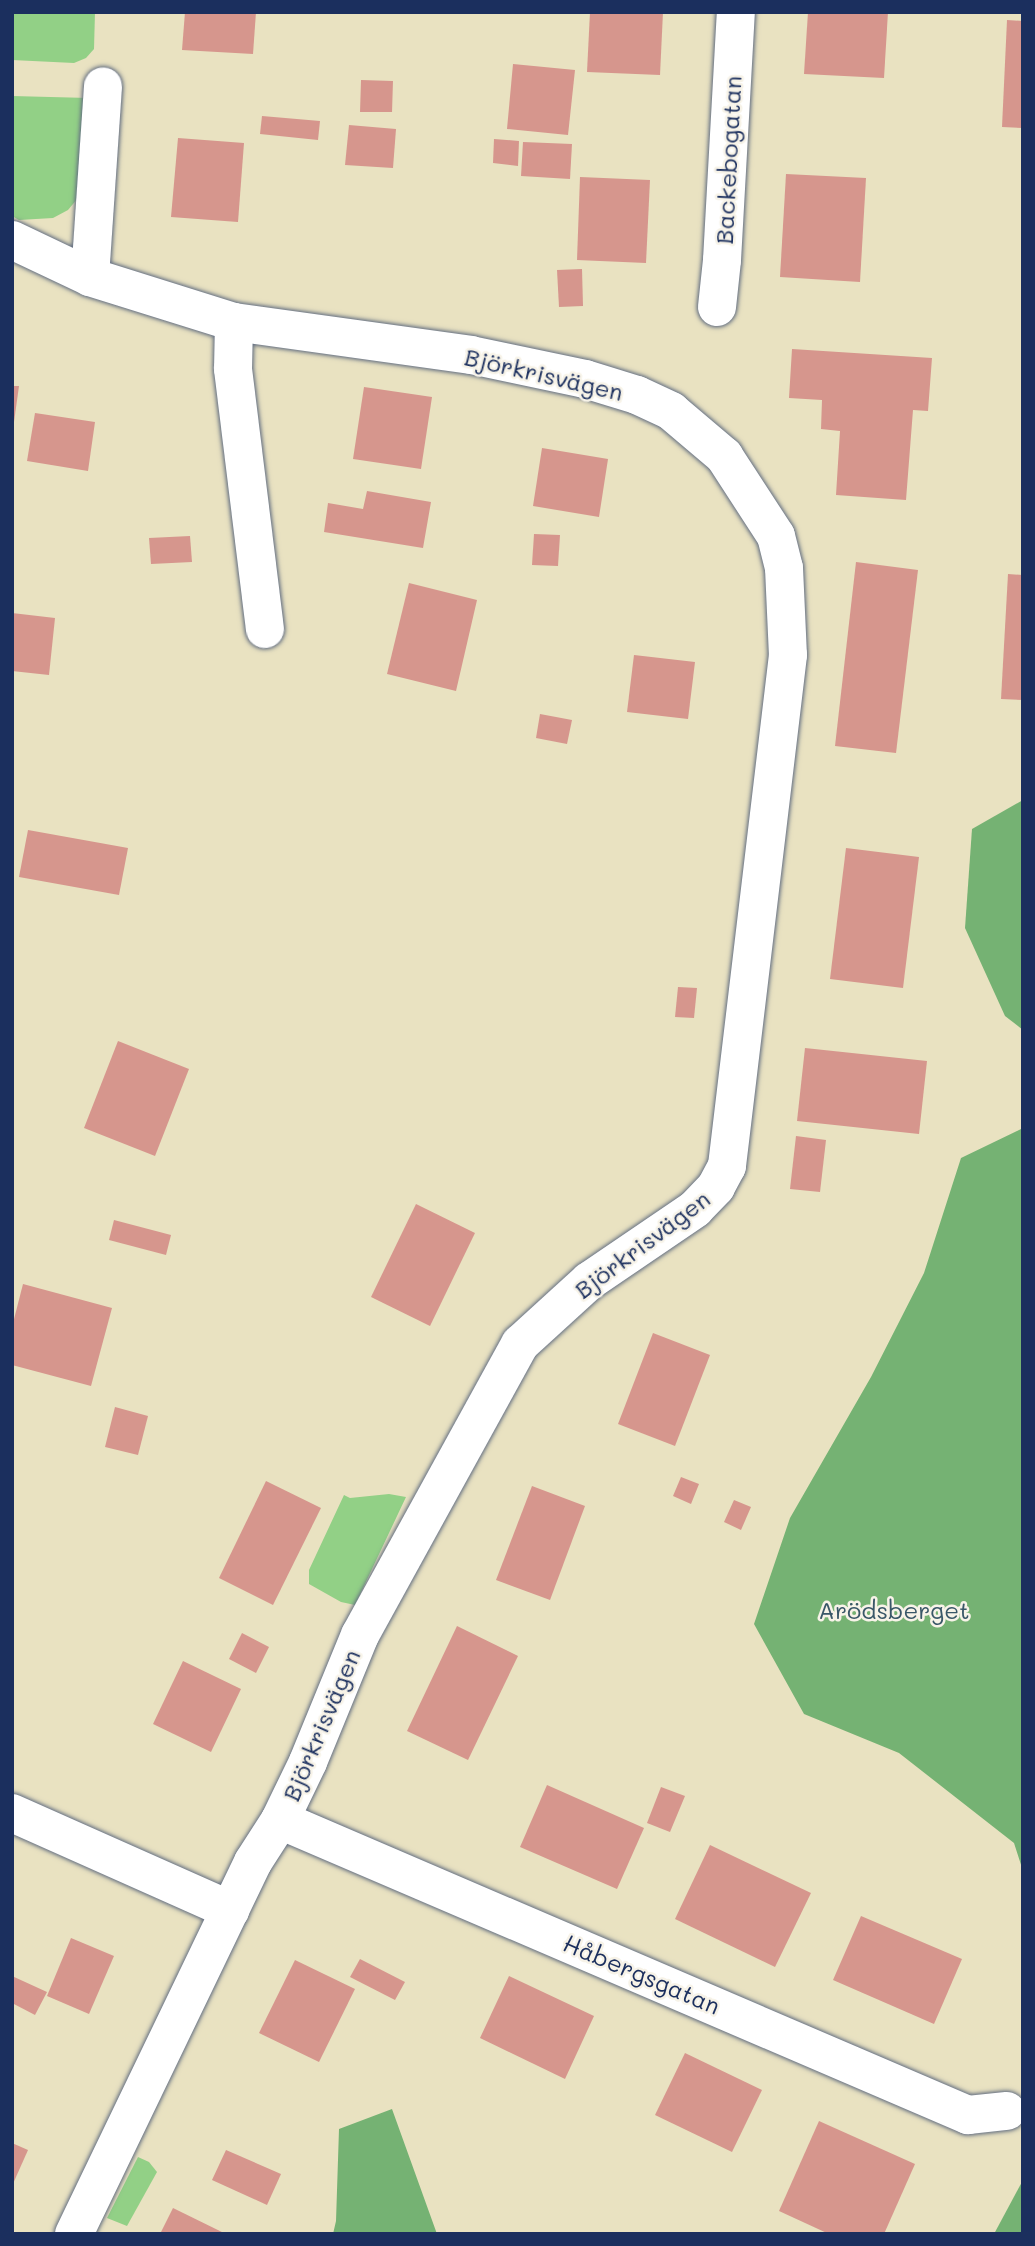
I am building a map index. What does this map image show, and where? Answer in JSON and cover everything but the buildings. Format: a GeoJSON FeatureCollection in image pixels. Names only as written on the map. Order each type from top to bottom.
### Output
{"type":"FeatureCollection","features":[{"type":"Feature","properties":{"kind":"street","name":"Backebogatan"},"geometry":{"type":"LineString","coordinates":[[717,307],[736,12]]}},
{"type":"Feature","properties":{"kind":"street"},"geometry":{"type":"LineString","coordinates":[[90,277],[103,86]]}},
{"type":"Feature","properties":{"kind":"street","name":"Björkrisvägen"},"geometry":{"type":"LineString","coordinates":[[12,240],[90,277],[234,322],[471,355],[585,379],[637,395],[671,411],[724,456],[776,536],[784,568],[788,655],[727,1166],[716,1187],[695,1209],[589,1281],[520,1344],[360,1635],[308,1762],[280,1820],[253,1862],[74,2234]]}},
{"type":"Feature","properties":{"kind":"street"},"geometry":{"type":"LineString","coordinates":[[234,322],[233,369],[265,629]]}},
{"type":"Feature","properties":{"kind":"street"},"geometry":{"type":"LineString","coordinates":[[12,1813],[230,1910]]}},
{"type":"Feature","properties":{"kind":"street","name":"Håbergsgatan"},"geometry":{"type":"LineString","coordinates":[[280,1820],[968,2115],[1007,2111]]}},
{"type":"Feature","properties":{"kind":"green space"},"geometry":{"type":"Polygon","coordinates":[[[12,12],[95,12],[94,49],[86,58],[74,63],[12,60],[12,12]]]}},
{"type":"Feature","properties":{"kind":"green space"},"geometry":{"type":"Polygon","coordinates":[[[12,96],[89,98],[78,198],[68,210],[53,218],[19,220],[12,216],[12,96]]]}},
{"type":"Feature","properties":{"kind":"green space"},"geometry":{"type":"Polygon","coordinates":[[[1023,800],[1023,1030],[1005,1016],[965,928],[972,829],[1023,800]]]}},
{"type":"Feature","properties":{"kind":"green space","name":"Arödsberget"},"geometry":{"type":"Polygon","coordinates":[[[1023,1128],[1023,1871],[1014,1843],[899,1753],[804,1714],[754,1624],[790,1518],[871,1377],[924,1273],[961,1158],[1023,1128]]]}},
{"type":"Feature","properties":{"kind":"green space"},"geometry":{"type":"Polygon","coordinates":[[[389,1494],[406,1497],[355,1605],[341,1602],[309,1584],[309,1570],[344,1495],[350,1498],[389,1494]]]}},
{"type":"Feature","properties":{"kind":"green space"},"geometry":{"type":"Polygon","coordinates":[[[392,2109],[437,2234],[333,2234],[336,2221],[339,2129],[392,2109]]]}},
{"type":"Feature","properties":{"kind":"green space"},"geometry":{"type":"Polygon","coordinates":[[[138,2157],[149,2162],[157,2172],[127,2226],[107,2218],[138,2157]]]}},
{"type":"Feature","properties":{"kind":"green space"},"geometry":{"type":"Polygon","coordinates":[[[1023,2180],[1023,2234],[994,2234],[1023,2180]]]}}]}
